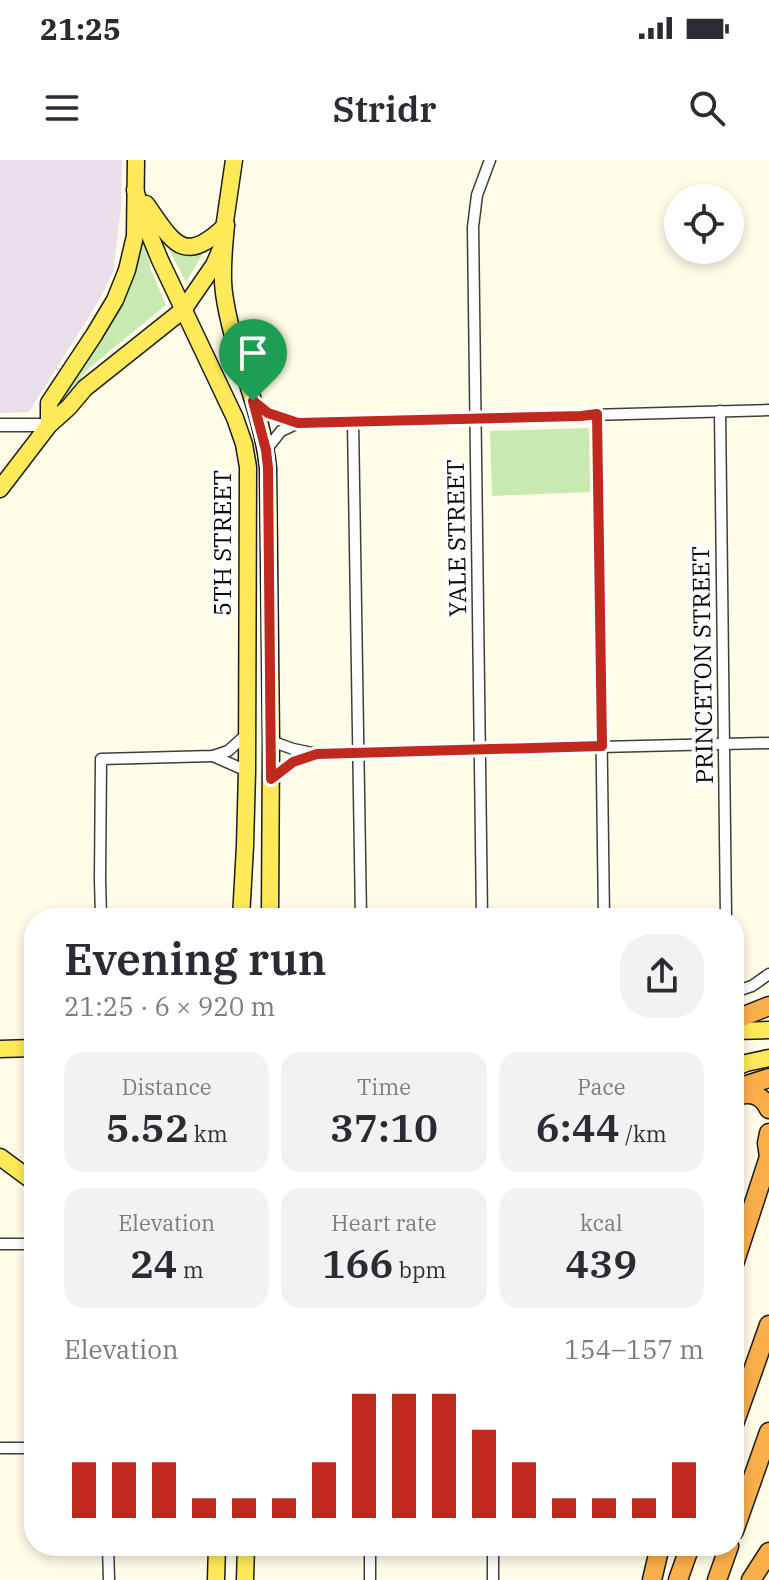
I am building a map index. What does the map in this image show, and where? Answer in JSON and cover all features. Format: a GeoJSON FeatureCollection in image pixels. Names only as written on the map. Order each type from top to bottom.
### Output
{"type":"FeatureCollection","features":[{"type":"Feature","properties":{"kind":"highway"},"geometry":{"type":"LineString","coordinates":[[744,1016],[769,1006]]}},
{"type":"Feature","properties":{"kind":"highway"},"geometry":{"type":"LineString","coordinates":[[744,1086],[769,1078]]}},
{"type":"Feature","properties":{"kind":"highway"},"geometry":{"type":"LineString","coordinates":[[744,1094],[755,1094],[765,1101],[769,1109]]}},
{"type":"Feature","properties":{"kind":"highway"},"geometry":{"type":"LineString","coordinates":[[744,1233],[769,1157],[769,1133]]}},
{"type":"Feature","properties":{"kind":"highway"},"geometry":{"type":"LineString","coordinates":[[744,1396],[769,1325]]}},
{"type":"Feature","properties":{"kind":"highway"},"geometry":{"type":"LineString","coordinates":[[744,1503],[769,1432]]}},
{"type":"Feature","properties":{"kind":"highway"},"geometry":{"type":"LineString","coordinates":[[751,1580],[769,1552]]}},
{"type":"Feature","properties":{"kind":"highway"},"geometry":{"type":"LineString","coordinates":[[652,1580],[658,1556]]}},
{"type":"Feature","properties":{"kind":"highway"},"geometry":{"type":"LineString","coordinates":[[678,1580],[686,1556]]}},
{"type":"Feature","properties":{"kind":"highway"},"geometry":{"type":"LineString","coordinates":[[717,1580],[725,1556]]}},
{"type":"Feature","properties":{"kind":"main road"},"geometry":{"type":"LineString","coordinates":[[49,425],[49,403],[115,300],[127,270],[135,236],[136,160]]}},
{"type":"Feature","properties":{"kind":"main road"},"geometry":{"type":"LineString","coordinates":[[0,489],[49,425],[85,388],[183,310],[214,265],[221,249],[234,160]]}},
{"type":"Feature","properties":{"kind":"main road"},"geometry":{"type":"LineString","coordinates":[[135,190],[177,244],[198,246],[209,241],[226,225]]}},
{"type":"Feature","properties":{"kind":"main road","name":"5TH STREET"},"geometry":{"type":"LineString","coordinates":[[135,190],[151,238],[235,418],[248,467],[247,771],[241,908]]}},
{"type":"Feature","properties":{"kind":"main road","name":"5TH STREET"},"geometry":{"type":"LineString","coordinates":[[226,225],[224,292],[266,450],[270,495],[270,908]]}},
{"type":"Feature","properties":{"kind":"main road"},"geometry":{"type":"LineString","coordinates":[[247,599],[271,613]]}},
{"type":"Feature","properties":{"kind":"main road"},"geometry":{"type":"LineString","coordinates":[[744,1031],[769,1030]]}},
{"type":"Feature","properties":{"kind":"main road"},"geometry":{"type":"LineString","coordinates":[[0,1049],[24,1048]]}},
{"type":"Feature","properties":{"kind":"main road"},"geometry":{"type":"LineString","coordinates":[[744,1064],[769,1058]]}},
{"type":"Feature","properties":{"kind":"main road"},"geometry":{"type":"LineString","coordinates":[[0,1157],[24,1175]]}},
{"type":"Feature","properties":{"kind":"main road"},"geometry":{"type":"LineString","coordinates":[[216,1580],[217,1556]]}},
{"type":"Feature","properties":{"kind":"main road"},"geometry":{"type":"LineString","coordinates":[[245,1580],[246,1556]]}},
{"type":"Feature","properties":{"kind":"street","name":"YALE STREET"},"geometry":{"type":"LineString","coordinates":[[482,908],[473,227],[477,195],[490,160]]}},
{"type":"Feature","properties":{"kind":"street"},"geometry":{"type":"LineString","coordinates":[[253,401],[268,413],[298,423],[769,410]]}},
{"type":"Feature","properties":{"kind":"street","name":"PRINCETON STREET"},"geometry":{"type":"LineString","coordinates":[[720,411],[726,908]]}},
{"type":"Feature","properties":{"kind":"street"},"geometry":{"type":"LineString","coordinates":[[597,414],[604,908]]}},
{"type":"Feature","properties":{"kind":"street"},"geometry":{"type":"LineString","coordinates":[[353,421],[361,908]]}},
{"type":"Feature","properties":{"kind":"street"},"geometry":{"type":"LineString","coordinates":[[266,450],[281,431],[298,423]]}},
{"type":"Feature","properties":{"kind":"street"},"geometry":{"type":"LineString","coordinates":[[0,425],[49,425]]}},
{"type":"Feature","properties":{"kind":"street"},"geometry":{"type":"LineString","coordinates":[[101,908],[101,759],[213,756],[228,751],[247,734]]}},
{"type":"Feature","properties":{"kind":"street"},"geometry":{"type":"LineString","coordinates":[[271,741],[317,754],[769,743]]}},
{"type":"Feature","properties":{"kind":"street"},"geometry":{"type":"LineString","coordinates":[[271,779],[293,762],[317,754]]}},
{"type":"Feature","properties":{"kind":"street"},"geometry":{"type":"LineString","coordinates":[[213,756],[247,771]]}},
{"type":"Feature","properties":{"kind":"street"},"geometry":{"type":"LineString","coordinates":[[744,989],[769,974]]}},
{"type":"Feature","properties":{"kind":"street"},"geometry":{"type":"LineString","coordinates":[[0,1244],[24,1244]]}},
{"type":"Feature","properties":{"kind":"street"},"geometry":{"type":"LineString","coordinates":[[0,1448],[24,1448]]}},
{"type":"Feature","properties":{"kind":"street"},"geometry":{"type":"LineString","coordinates":[[108,1556],[109,1580]]}},
{"type":"Feature","properties":{"kind":"street"},"geometry":{"type":"LineString","coordinates":[[370,1556],[370,1580]]}},
{"type":"Feature","properties":{"kind":"street"},"geometry":{"type":"LineString","coordinates":[[493,1556],[493,1580]]}},
{"type":"Feature","properties":{"kind":"shaded area"},"geometry":{"type":"Polygon","coordinates":[[[0,160],[122,160],[121,208],[113,272],[100,299],[29,412],[0,413],[0,160]]]}},
{"type":"Feature","properties":{"kind":"green space"},"geometry":{"type":"Polygon","coordinates":[[[143,241],[166,305],[88,369],[59,406],[108,322],[143,241]]]}},
{"type":"Feature","properties":{"kind":"green space"},"geometry":{"type":"Polygon","coordinates":[[[167,246],[204,252],[186,282],[167,246]]]}},
{"type":"Feature","properties":{"kind":"green space"},"geometry":{"type":"Polygon","coordinates":[[[590,428],[592,492],[492,496],[490,431],[590,428]]]}},
{"type":"Feature","properties":{"kind":"route"},"geometry":{"type":"LineString","coordinates":[[253,401],[268,413],[298,423],[597,414],[602,746],[317,754],[293,762],[271,779],[270,495],[266,450],[253,401]]}}]}
